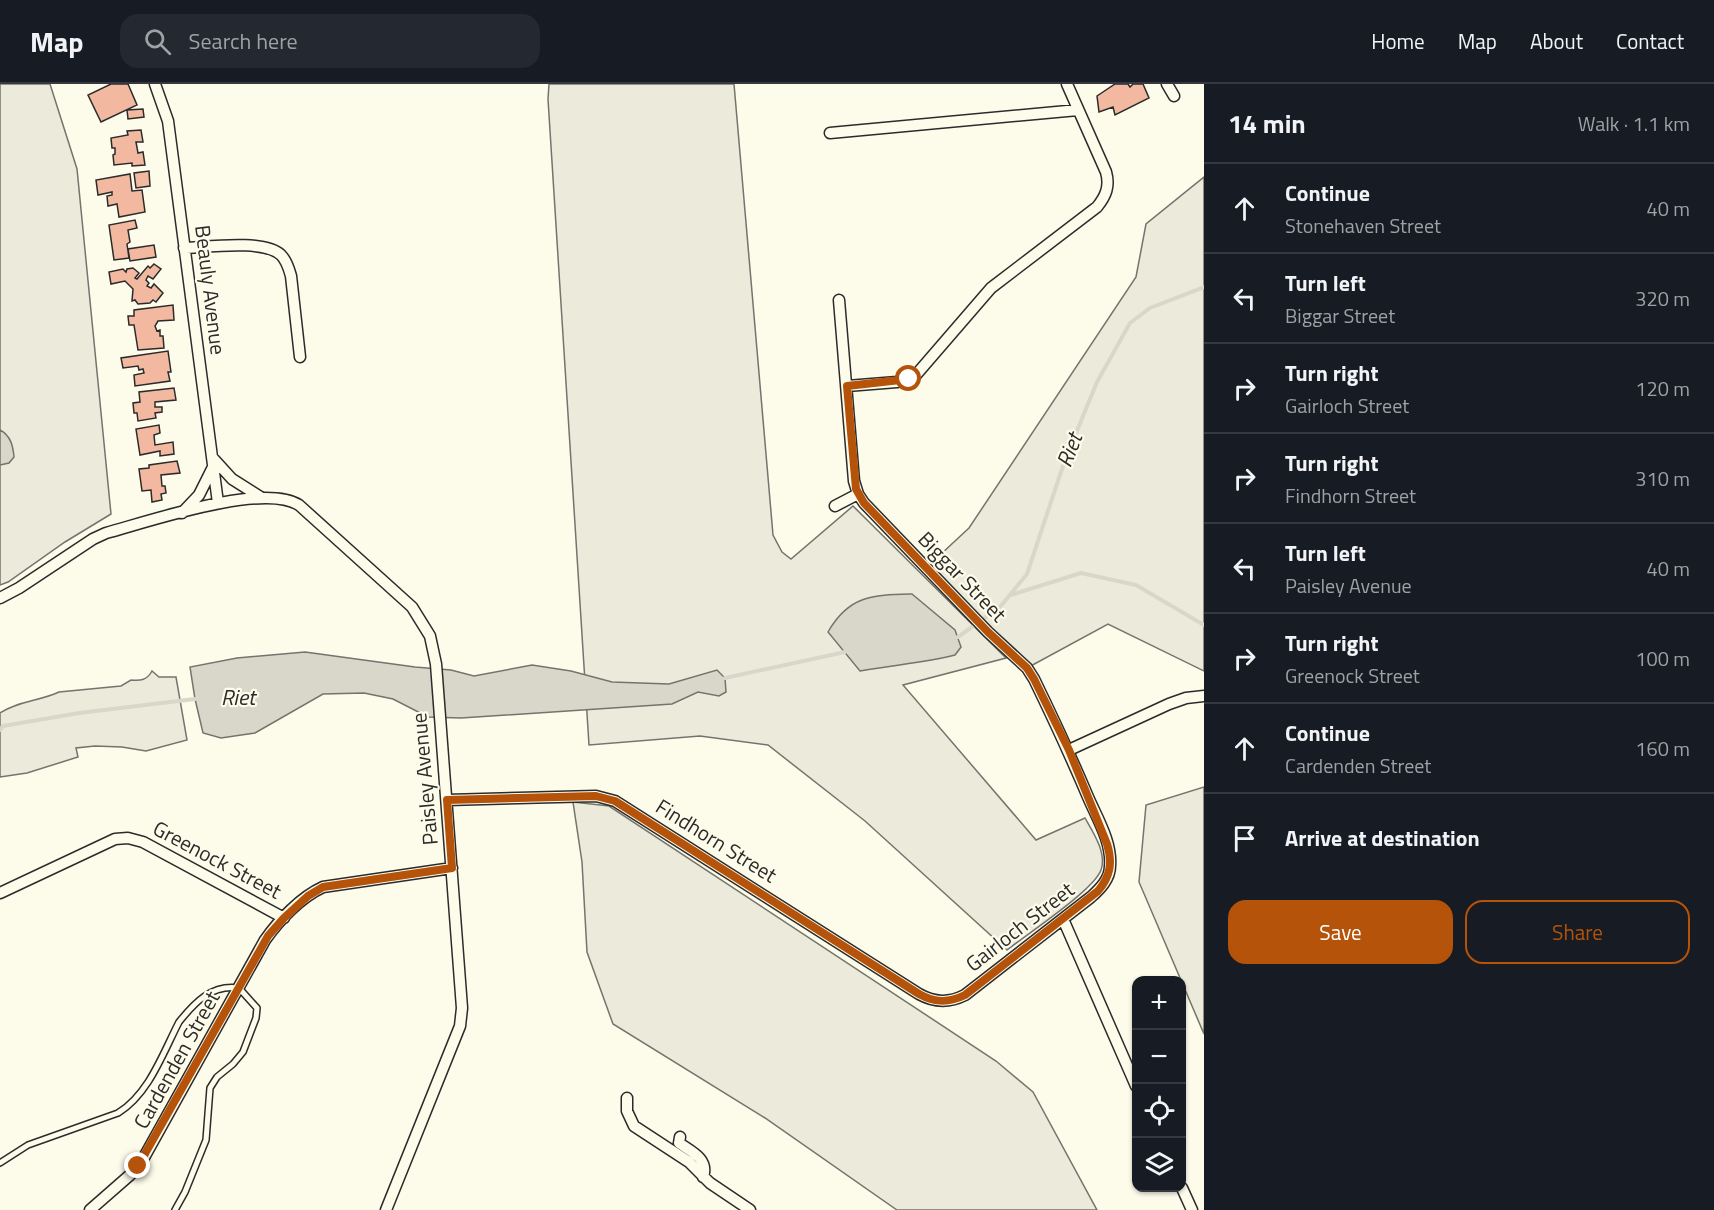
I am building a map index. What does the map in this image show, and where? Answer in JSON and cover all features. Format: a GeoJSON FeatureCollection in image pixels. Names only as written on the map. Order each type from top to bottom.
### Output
{"type":"FeatureCollection","features":[{"type":"Feature","properties":{"kind":"street","name":"Beauly Avenue"},"geometry":{"type":"LineString","coordinates":[[156,84],[168,121],[218,503]]}},
{"type":"Feature","properties":{"kind":"street"},"geometry":{"type":"LineString","coordinates":[[847,386],[897,382],[915,376],[992,288],[1097,207],[1103,199],[1108,184],[1104,165],[1067,84]]}},
{"type":"Feature","properties":{"kind":"street"},"geometry":{"type":"LineString","coordinates":[[1167,84],[1174,96]]}},
{"type":"Feature","properties":{"kind":"street"},"geometry":{"type":"LineString","coordinates":[[830,133],[1078,110]]}},
{"type":"Feature","properties":{"kind":"street"},"geometry":{"type":"LineString","coordinates":[[184,248],[253,246],[268,248],[282,256],[291,276],[300,357]]}},
{"type":"Feature","properties":{"kind":"street","name":"Biggar Street"},"geometry":{"type":"LineString","coordinates":[[840,300],[854,481],[858,494],[966,610],[1031,674],[1069,750],[1107,844],[1110,867]]}},
{"type":"Feature","properties":{"kind":"street"},"geometry":{"type":"LineString","coordinates":[[182,513],[199,495],[212,461],[241,487],[262,498]]}},
{"type":"Feature","properties":{"kind":"street"},"geometry":{"type":"LineString","coordinates":[[835,506],[858,494]]}},
{"type":"Feature","properties":{"kind":"street","name":"Paisley Avenue"},"geometry":{"type":"LineString","coordinates":[[0,598],[19,588],[93,538],[106,533],[218,503],[281,498],[299,505],[412,607],[430,636],[436,664],[462,1008],[460,1026],[386,1210]]}},
{"type":"Feature","properties":{"kind":"street"},"geometry":{"type":"LineString","coordinates":[[1069,750],[1169,704],[1186,698],[1204,696]]}},
{"type":"Feature","properties":{"kind":"street","name":"Findhorn Street"},"geometry":{"type":"LineString","coordinates":[[447,800],[596,796],[615,801],[919,994],[941,1001]]}},
{"type":"Feature","properties":{"kind":"street","name":"Greenock Street"},"geometry":{"type":"LineString","coordinates":[[0,893],[107,842],[128,838],[143,842],[284,918],[308,896],[323,887],[452,868]]}},
{"type":"Feature","properties":{"kind":"street","name":"Gairloch Street"},"geometry":{"type":"LineString","coordinates":[[941,1001],[955,1000],[965,995],[1063,919],[1098,891],[1108,877],[1110,867]]}},
{"type":"Feature","properties":{"kind":"street","name":"Cardenden Street"},"geometry":{"type":"LineString","coordinates":[[90,1210],[130,1175],[142,1161],[268,936],[284,918]]}},
{"type":"Feature","properties":{"kind":"street"},"geometry":{"type":"LineString","coordinates":[[1063,919],[1136,1084]]}},
{"type":"Feature","properties":{"kind":"street"},"geometry":{"type":"LineString","coordinates":[[627,1098],[627,1111],[634,1126],[689,1162],[705,1179],[750,1210]]}},
{"type":"Feature","properties":{"kind":"street"},"geometry":{"type":"LineString","coordinates":[[680,1137],[679,1143],[702,1160],[705,1179]]}},
{"type":"Feature","properties":{"kind":"street"},"geometry":{"type":"LineString","coordinates":[[1180,1192],[1184,1210]]}},
{"type":"Feature","properties":{"kind":"street"},"geometry":{"type":"LineString","coordinates":[[1184,1192],[1192,1210]]}},
{"type":"Feature","properties":{"kind":"lane"},"geometry":{"type":"LineString","coordinates":[[0,1163],[28,1144],[125,1109],[136,1099],[179,1022],[188,1011],[214,990],[226,986],[239,988],[256,1008],[256,1018],[239,1058],[217,1077],[210,1088],[206,1140],[185,1192],[175,1210]]}},
{"type":"Feature","properties":{"kind":"shaded area"},"geometry":{"type":"Polygon","coordinates":[[[0,84],[50,84],[77,169],[111,514],[0,585],[0,84]]]}},
{"type":"Feature","properties":{"kind":"shaded area"},"geometry":{"type":"Polygon","coordinates":[[[549,84],[734,84],[773,535],[782,552],[791,559],[853,506],[1006,658],[903,685],[1036,840],[1085,818],[1101,850],[1101,870],[1096,879],[1073,900],[1007,950],[865,821],[768,745],[700,736],[589,745],[548,99],[549,84]]]}},
{"type":"Feature","properties":{"kind":"shaded area"},"geometry":{"type":"Polygon","coordinates":[[[1204,177],[1204,671],[1108,624],[1027,668],[926,568],[969,528],[1136,277],[1146,224],[1204,177]]]}},
{"type":"Feature","properties":{"kind":"shaded area"},"geometry":{"type":"Polygon","coordinates":[[[152,671],[159,677],[176,677],[187,740],[146,751],[122,747],[76,748],[78,757],[27,773],[0,777],[0,713],[14,706],[59,692],[121,686],[131,680],[143,679],[152,671]]]}},
{"type":"Feature","properties":{"kind":"shaded area"},"geometry":{"type":"Polygon","coordinates":[[[1204,787],[1204,1034],[1186,992],[1186,976],[1179,976],[1139,882],[1146,805],[1204,787]]]}},
{"type":"Feature","properties":{"kind":"shaded area"},"geometry":{"type":"Polygon","coordinates":[[[573,802],[609,806],[996,1061],[1033,1092],[1097,1210],[897,1210],[765,1118],[613,1024],[587,952],[582,862],[573,802]]]}},
{"type":"Feature","properties":{"kind":"water"},"geometry":{"type":"Polygon","coordinates":[[[0,430],[11,442],[14,457],[9,463],[0,465],[0,430]]]}},
{"type":"Feature","properties":{"kind":"water"},"geometry":{"type":"Polygon","coordinates":[[[912,594],[955,630],[961,647],[955,655],[860,671],[828,632],[836,620],[844,611],[863,600],[885,595],[912,594]]]}},
{"type":"Feature","properties":{"kind":"water","name":"Riet"},"geometry":{"type":"Polygon","coordinates":[[[305,652],[451,670],[474,676],[532,665],[571,671],[612,682],[669,684],[717,670],[725,678],[726,692],[719,696],[698,692],[672,704],[461,718],[428,717],[393,699],[364,693],[323,694],[255,733],[221,738],[203,733],[190,667],[237,658],[305,652]]]}},
{"type":"Feature","properties":{"kind":"building"},"geometry":{"type":"Polygon","coordinates":[[[111,84],[128,84],[137,105],[101,122],[88,95],[111,84]]]}},
{"type":"Feature","properties":{"kind":"building"},"geometry":{"type":"Polygon","coordinates":[[[1115,84],[1128,84],[1130,87],[1133,84],[1143,84],[1149,98],[1115,115],[1113,107],[1099,112],[1097,96],[1115,84]]]}},
{"type":"Feature","properties":{"kind":"building"},"geometry":{"type":"Polygon","coordinates":[[[143,109],[144,117],[128,119],[127,110],[143,109]]]}},
{"type":"Feature","properties":{"kind":"building"},"geometry":{"type":"Polygon","coordinates":[[[141,130],[143,142],[136,142],[138,153],[143,152],[145,165],[132,166],[132,163],[114,165],[115,148],[112,148],[111,138],[128,135],[127,131],[141,130]]]}},
{"type":"Feature","properties":{"kind":"building"},"geometry":{"type":"Polygon","coordinates":[[[149,171],[150,186],[136,188],[134,173],[149,171]]]}},
{"type":"Feature","properties":{"kind":"building"},"geometry":{"type":"Polygon","coordinates":[[[130,174],[132,191],[142,190],[145,212],[119,217],[117,204],[108,206],[107,196],[112,195],[112,192],[98,195],[96,180],[130,174]]]}},
{"type":"Feature","properties":{"kind":"building"},"geometry":{"type":"Polygon","coordinates":[[[135,220],[137,228],[128,230],[129,258],[114,260],[109,225],[135,220]]]}},
{"type":"Feature","properties":{"kind":"building"},"geometry":{"type":"Polygon","coordinates":[[[154,245],[156,257],[130,261],[128,249],[154,245]]]}},
{"type":"Feature","properties":{"kind":"building"},"geometry":{"type":"Polygon","coordinates":[[[154,264],[161,269],[153,279],[148,276],[146,280],[149,283],[147,286],[151,288],[154,284],[163,293],[156,302],[153,300],[150,303],[138,304],[135,300],[132,301],[133,289],[125,281],[111,284],[109,272],[123,269],[126,272],[127,269],[133,268],[139,273],[135,278],[137,279],[148,266],[150,268],[154,264]]]}},
{"type":"Feature","properties":{"kind":"building"},"geometry":{"type":"Polygon","coordinates":[[[173,305],[174,320],[158,321],[155,326],[157,331],[160,330],[160,336],[163,336],[164,348],[138,350],[134,325],[129,325],[128,316],[134,316],[134,310],[173,305]]]}},
{"type":"Feature","properties":{"kind":"building"},"geometry":{"type":"Polygon","coordinates":[[[168,351],[170,381],[135,386],[134,375],[144,373],[143,369],[139,370],[138,366],[123,368],[121,358],[168,351]]]}},
{"type":"Feature","properties":{"kind":"building"},"geometry":{"type":"Polygon","coordinates":[[[174,388],[176,400],[155,402],[155,407],[162,407],[162,412],[155,413],[156,418],[138,421],[133,403],[140,402],[139,392],[174,388]]]}},
{"type":"Feature","properties":{"kind":"building"},"geometry":{"type":"Polygon","coordinates":[[[159,425],[160,433],[154,435],[155,445],[173,442],[174,454],[160,456],[160,451],[140,455],[136,429],[159,425]]]}},
{"type":"Feature","properties":{"kind":"building"},"geometry":{"type":"Polygon","coordinates":[[[177,461],[180,473],[161,475],[162,486],[165,486],[166,493],[161,494],[162,500],[152,502],[151,490],[142,491],[139,469],[149,468],[149,465],[177,461]]]}},
{"type":"Feature","properties":{"kind":"waterway","name":"Riet"},"geometry":{"type":"LineString","coordinates":[[958,637],[1000,607],[1027,574],[1065,460],[1097,382],[1130,323],[1150,308],[1204,287]]}},
{"type":"Feature","properties":{"kind":"waterway"},"geometry":{"type":"LineString","coordinates":[[1011,595],[1081,573],[1136,585],[1204,625]]}},
{"type":"Feature","properties":{"kind":"waterway","name":"Riet"},"geometry":{"type":"LineString","coordinates":[[725,678],[845,652]]}},
{"type":"Feature","properties":{"kind":"waterway","name":"Riet"},"geometry":{"type":"LineString","coordinates":[[0,730],[3,726],[79,713],[195,699]]}},
{"type":"Feature","properties":{"kind":"route"},"geometry":{"type":"LineString","coordinates":[[138,1166],[272,931],[308,896],[323,887],[452,868],[447,800],[606,797],[716,864],[919,994],[941,1001],[955,1000],[965,995],[1098,891],[1109,873],[1110,853],[1069,750],[1034,679],[1027,668],[966,610],[860,499],[856,489],[847,386],[909,379]]}}]}
